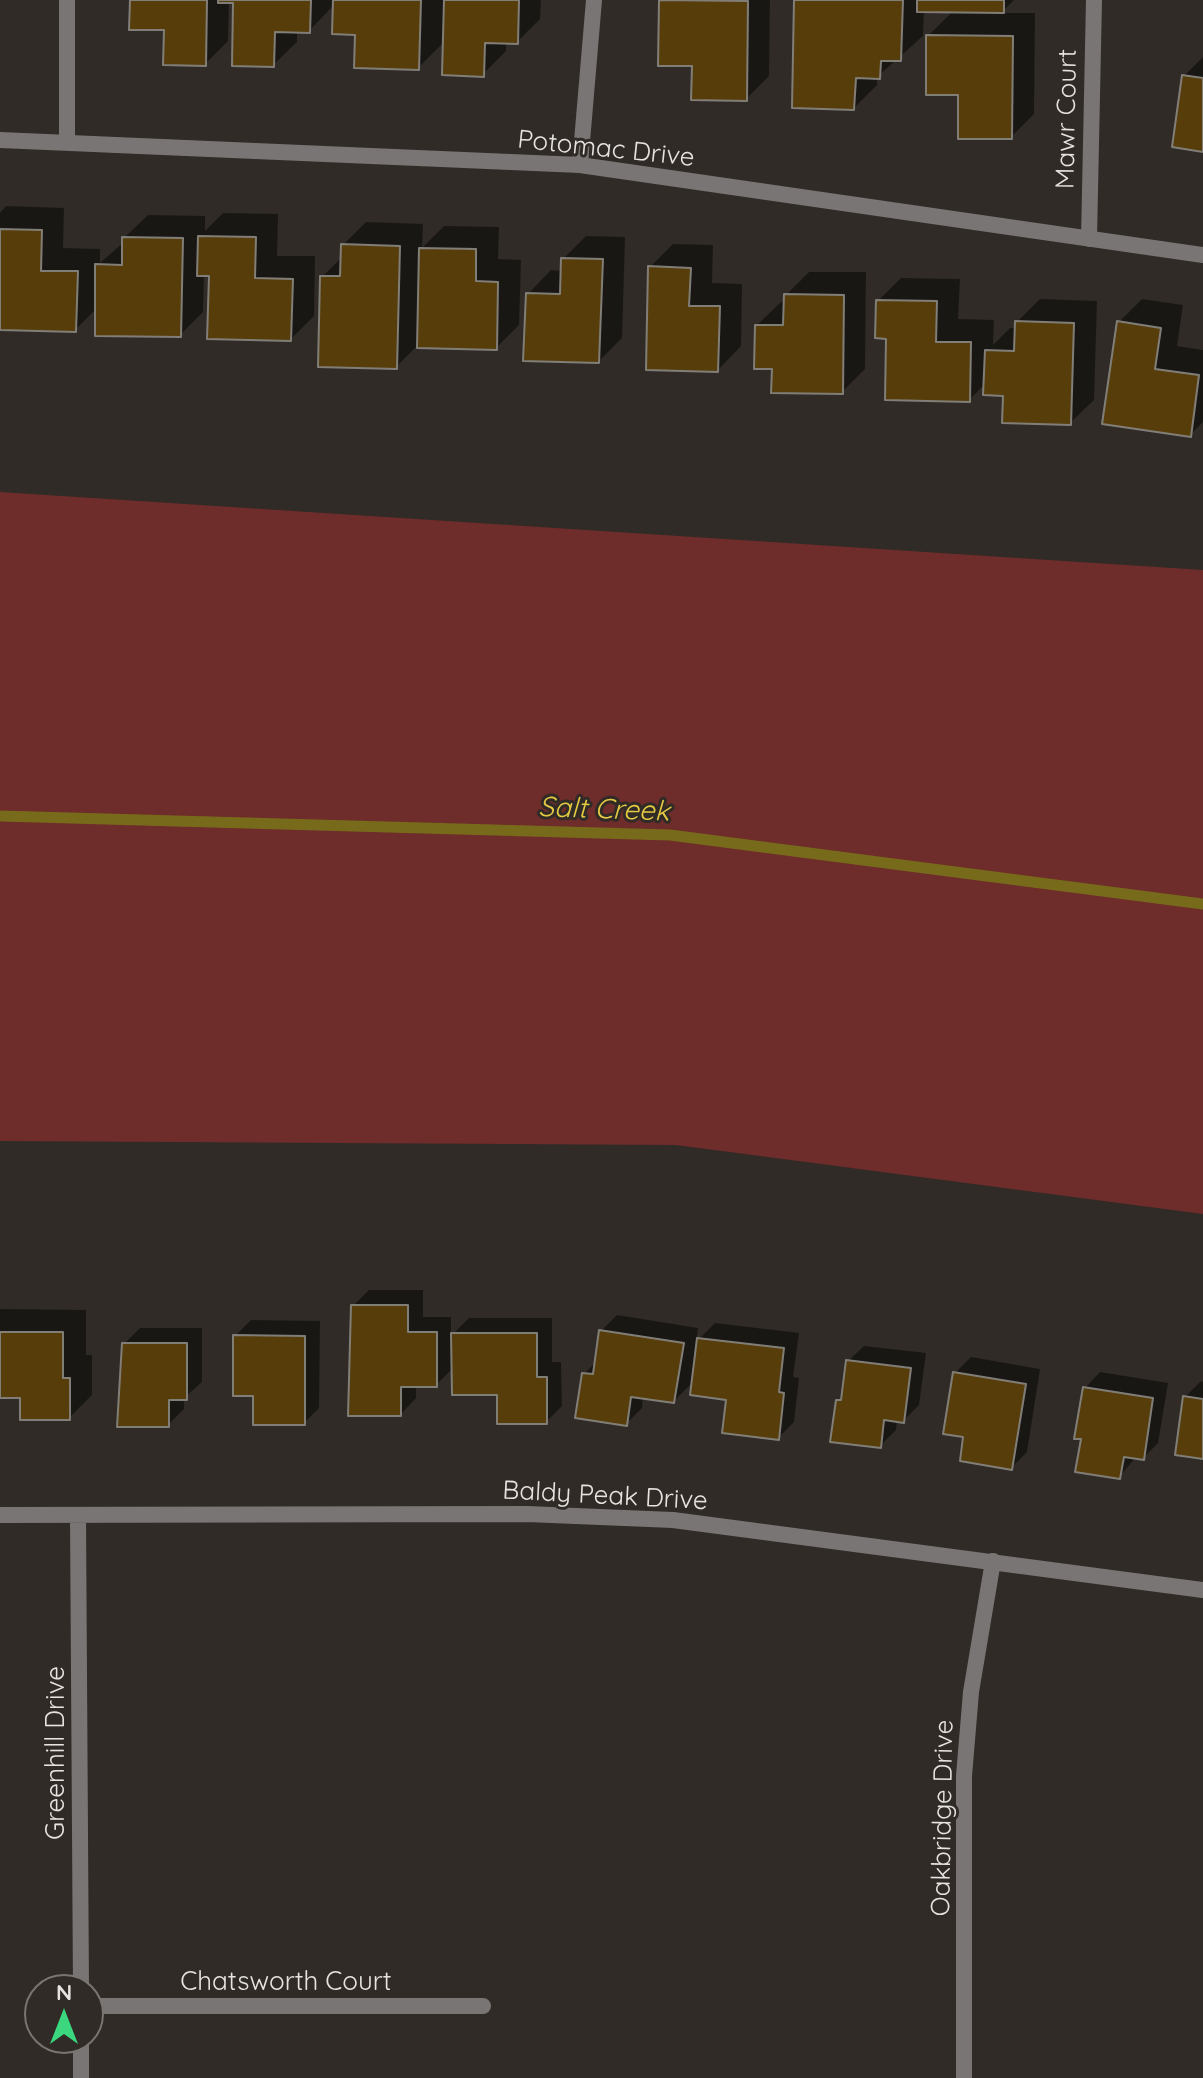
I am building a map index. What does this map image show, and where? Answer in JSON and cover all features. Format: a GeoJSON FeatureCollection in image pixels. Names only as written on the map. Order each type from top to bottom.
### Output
{"type":"FeatureCollection","features":[{"type":"Feature","properties":{"kind":"street"},"geometry":{"type":"LineString","coordinates":[[67,0],[67,140]]}},
{"type":"Feature","properties":{"kind":"street"},"geometry":{"type":"LineString","coordinates":[[580,165],[594,0]]}},
{"type":"Feature","properties":{"kind":"street","name":"Mawr Court"},"geometry":{"type":"LineString","coordinates":[[1089,239],[1094,0]]}},
{"type":"Feature","properties":{"kind":"street","name":"Potomac Drive"},"geometry":{"type":"LineString","coordinates":[[0,140],[67,140],[580,165],[1203,255]]}},
{"type":"Feature","properties":{"kind":"street","name":"Baldy Peak Drive"},"geometry":{"type":"LineString","coordinates":[[0,1515],[599,1516],[747,1528],[1203,1590]]}},
{"type":"Feature","properties":{"kind":"street","name":"Greenhill Drive"},"geometry":{"type":"LineString","coordinates":[[78,1516],[81,1974]]}},
{"type":"Feature","properties":{"kind":"street","name":"Oakbridge Drive"},"geometry":{"type":"LineString","coordinates":[[964,2078],[964,1776],[971,1692],[993,1561]]}},
{"type":"Feature","properties":{"kind":"street","name":"Chatsworth Court"},"geometry":{"type":"LineString","coordinates":[[104,2006],[483,2006]]}},
{"type":"Feature","properties":{"kind":"street"},"geometry":{"type":"LineString","coordinates":[[81,2054],[81,2078]]}},
{"type":"Feature","properties":{"kind":"shaded area"},"geometry":{"type":"Polygon","coordinates":[[[0,492],[1203,570],[1203,1214],[676,1145],[0,1141],[0,492]]]}},
{"type":"Feature","properties":{"kind":"building"},"geometry":{"type":"Polygon","coordinates":[[[130,0],[207,0],[206,66],[163,65],[164,30],[129,30],[130,0]]]}},
{"type":"Feature","properties":{"kind":"building"},"geometry":{"type":"Polygon","coordinates":[[[218,0],[311,0],[310,33],[275,32],[274,67],[232,66],[233,3],[218,3],[218,0]]]}},
{"type":"Feature","properties":{"kind":"building"},"geometry":{"type":"Polygon","coordinates":[[[333,0],[421,0],[419,70],[354,68],[355,35],[332,34],[333,0]]]}},
{"type":"Feature","properties":{"kind":"building"},"geometry":{"type":"Polygon","coordinates":[[[444,0],[519,0],[518,44],[485,43],[484,77],[442,75],[444,0]]]}},
{"type":"Feature","properties":{"kind":"building"},"geometry":{"type":"Polygon","coordinates":[[[659,0],[748,1],[747,101],[691,100],[692,66],[658,66],[659,0]]]}},
{"type":"Feature","properties":{"kind":"building"},"geometry":{"type":"Polygon","coordinates":[[[794,0],[903,0],[901,61],[881,61],[880,79],[856,78],[854,110],[792,108],[794,0]]]}},
{"type":"Feature","properties":{"kind":"building"},"geometry":{"type":"Polygon","coordinates":[[[917,0],[1004,0],[1004,13],[917,12],[917,0]]]}},
{"type":"Feature","properties":{"kind":"building"},"geometry":{"type":"Polygon","coordinates":[[[926,35],[1013,36],[1012,139],[958,139],[958,95],[926,95],[926,35]]]}},
{"type":"Feature","properties":{"kind":"building"},"geometry":{"type":"Polygon","coordinates":[[[1182,75],[1203,78],[1203,152],[1172,147],[1182,75]]]}},
{"type":"Feature","properties":{"kind":"building"},"geometry":{"type":"Polygon","coordinates":[[[0,229],[42,230],[41,271],[78,271],[76,332],[0,330],[0,229]]]}},
{"type":"Feature","properties":{"kind":"building"},"geometry":{"type":"Polygon","coordinates":[[[198,236],[256,237],[255,278],[293,279],[291,341],[207,339],[209,276],[197,276],[198,236]]]}},
{"type":"Feature","properties":{"kind":"building"},"geometry":{"type":"Polygon","coordinates":[[[122,237],[183,238],[181,337],[95,336],[95,264],[122,265],[122,237]]]}},
{"type":"Feature","properties":{"kind":"building"},"geometry":{"type":"Polygon","coordinates":[[[341,244],[400,246],[397,369],[318,367],[320,276],[340,276],[341,244]]]}},
{"type":"Feature","properties":{"kind":"building"},"geometry":{"type":"Polygon","coordinates":[[[419,248],[476,249],[476,281],[498,282],[497,350],[417,348],[419,248]]]}},
{"type":"Feature","properties":{"kind":"building"},"geometry":{"type":"Polygon","coordinates":[[[561,258],[603,259],[599,363],[523,361],[526,293],[560,294],[561,258]]]}},
{"type":"Feature","properties":{"kind":"building"},"geometry":{"type":"Polygon","coordinates":[[[648,266],[691,268],[689,306],[720,306],[718,372],[646,370],[648,266]]]}},
{"type":"Feature","properties":{"kind":"building"},"geometry":{"type":"Polygon","coordinates":[[[784,294],[844,295],[843,394],[771,393],[772,369],[754,369],[755,325],[783,325],[784,294]]]}},
{"type":"Feature","properties":{"kind":"building"},"geometry":{"type":"Polygon","coordinates":[[[876,300],[937,301],[936,342],[971,342],[970,402],[885,400],[886,339],[875,338],[876,300]]]}},
{"type":"Feature","properties":{"kind":"building"},"geometry":{"type":"Polygon","coordinates":[[[1015,321],[1074,323],[1071,425],[1002,423],[1003,396],[983,395],[985,350],[1014,351],[1015,321]]]}},
{"type":"Feature","properties":{"kind":"building"},"geometry":{"type":"Polygon","coordinates":[[[1117,321],[1161,328],[1155,369],[1199,375],[1191,437],[1102,424],[1117,321]]]}},
{"type":"Feature","properties":{"kind":"building"},"geometry":{"type":"Polygon","coordinates":[[[351,1305],[408,1305],[408,1332],[437,1332],[437,1387],[401,1387],[401,1416],[348,1416],[351,1305]]]}},
{"type":"Feature","properties":{"kind":"building"},"geometry":{"type":"Polygon","coordinates":[[[599,1330],[684,1343],[674,1403],[631,1397],[627,1426],[575,1418],[582,1373],[593,1374],[599,1330]]]}},
{"type":"Feature","properties":{"kind":"building"},"geometry":{"type":"Polygon","coordinates":[[[0,1332],[63,1332],[63,1378],[70,1378],[70,1420],[20,1420],[20,1398],[0,1398],[0,1332]]]}},
{"type":"Feature","properties":{"kind":"building"},"geometry":{"type":"Polygon","coordinates":[[[451,1333],[537,1333],[537,1377],[547,1377],[547,1424],[497,1424],[497,1395],[452,1395],[451,1333]]]}},
{"type":"Feature","properties":{"kind":"building"},"geometry":{"type":"Polygon","coordinates":[[[233,1335],[305,1336],[305,1425],[253,1425],[253,1396],[233,1396],[233,1335]]]}},
{"type":"Feature","properties":{"kind":"building"},"geometry":{"type":"Polygon","coordinates":[[[697,1338],[784,1348],[779,1392],[784,1393],[779,1440],[722,1433],[726,1400],[690,1395],[697,1338]]]}},
{"type":"Feature","properties":{"kind":"building"},"geometry":{"type":"Polygon","coordinates":[[[122,1343],[187,1343],[187,1400],[169,1400],[169,1427],[117,1427],[122,1343]]]}},
{"type":"Feature","properties":{"kind":"building"},"geometry":{"type":"Polygon","coordinates":[[[846,1360],[911,1368],[904,1423],[884,1420],[881,1448],[830,1442],[836,1400],[841,1400],[846,1360]]]}},
{"type":"Feature","properties":{"kind":"building"},"geometry":{"type":"Polygon","coordinates":[[[953,1372],[1026,1384],[1012,1470],[960,1461],[963,1437],[943,1434],[953,1372]]]}},
{"type":"Feature","properties":{"kind":"building"},"geometry":{"type":"Polygon","coordinates":[[[1083,1387],[1153,1398],[1144,1460],[1124,1457],[1120,1479],[1075,1472],[1081,1439],[1074,1439],[1083,1387]]]}},
{"type":"Feature","properties":{"kind":"building"},"geometry":{"type":"Polygon","coordinates":[[[1183,1396],[1203,1399],[1203,1459],[1175,1455],[1183,1396]]]}},
{"type":"Feature","properties":{"kind":"waterway","name":"Salt Creek"},"geometry":{"type":"LineString","coordinates":[[0,816],[670,835],[1203,904]]}}]}
